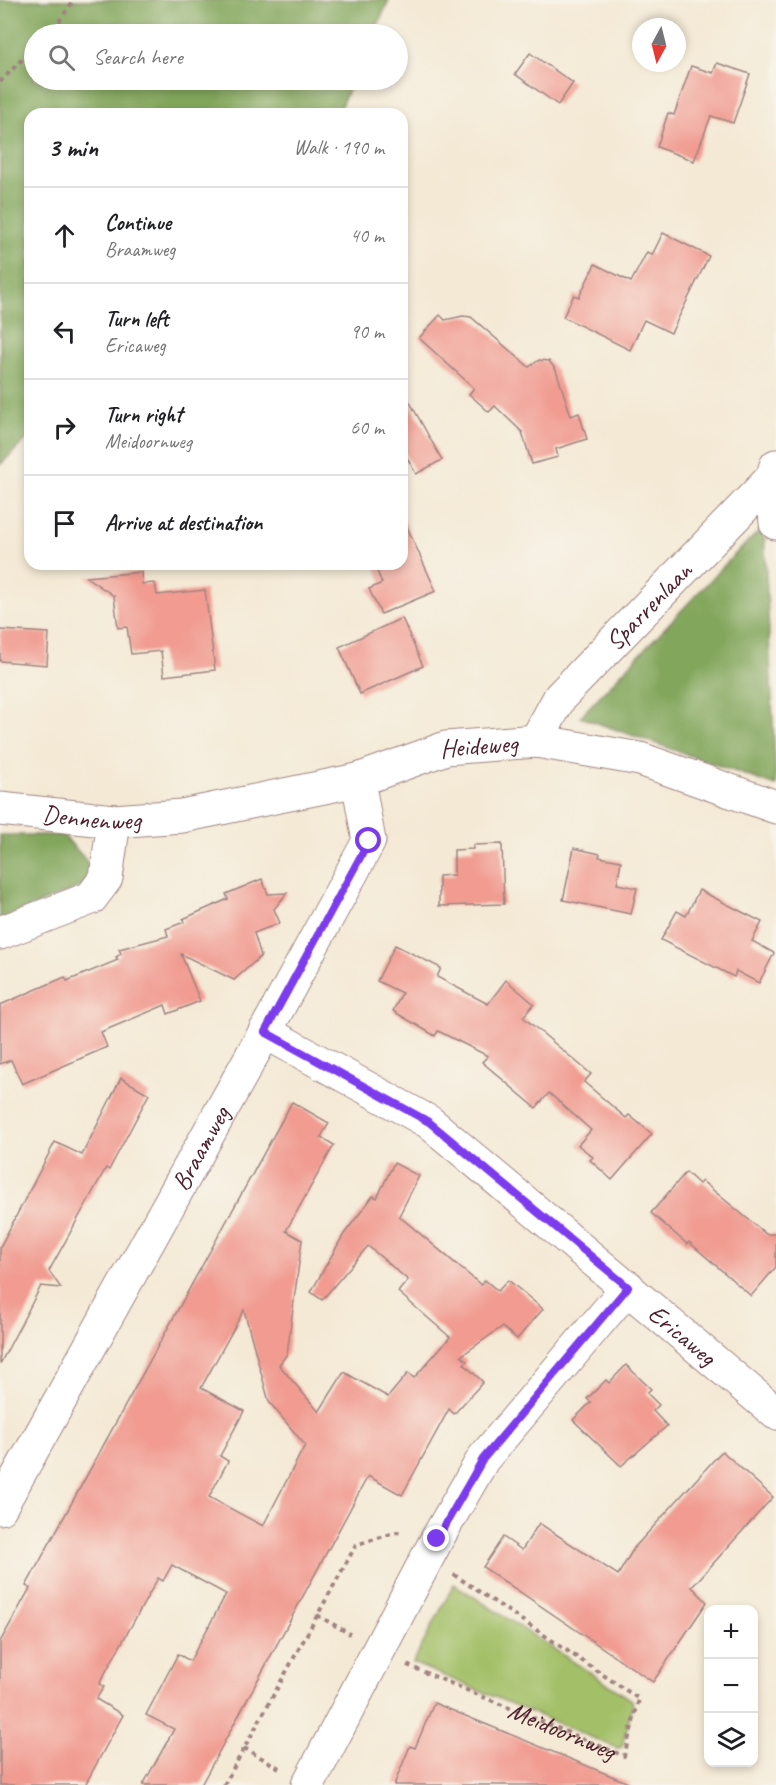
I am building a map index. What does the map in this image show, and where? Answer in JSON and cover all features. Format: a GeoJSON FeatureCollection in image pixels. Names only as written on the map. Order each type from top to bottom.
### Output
{"type":"FeatureCollection","features":[{"type":"Feature","properties":{"kind":"street","name":"Sparrenlaan"},"geometry":{"type":"LineString","coordinates":[[774,472],[776,523]]}},
{"type":"Feature","properties":{"kind":"street","name":"Sparrenlaan"},"geometry":{"type":"LineString","coordinates":[[536,741],[560,697],[774,472]]}},
{"type":"Feature","properties":{"kind":"street","name":"Heideweg"},"geometry":{"type":"LineString","coordinates":[[182,816],[358,780],[446,748],[536,741],[640,759],[776,807]]}},
{"type":"Feature","properties":{"kind":"street","name":"Braamweg"},"geometry":{"type":"LineString","coordinates":[[0,1508],[369,841],[358,780]]}},
{"type":"Feature","properties":{"kind":"street","name":"Dennenweg"},"geometry":{"type":"LineString","coordinates":[[0,809],[114,821],[182,816]]}},
{"type":"Feature","properties":{"kind":"street"},"geometry":{"type":"LineString","coordinates":[[0,933],[91,898],[106,878],[114,821]]}},
{"type":"Feature","properties":{"kind":"street","name":"Ericaweg"},"geometry":{"type":"LineString","coordinates":[[265,1032],[429,1122],[776,1413]]}},
{"type":"Feature","properties":{"kind":"street"},"geometry":{"type":"LineString","coordinates":[[308,1785],[432,1548],[483,1459],[628,1287]]}},
{"type":"Feature","properties":{"kind":"path"},"geometry":{"type":"LineString","coordinates":[[56,24],[74,0]]}},
{"type":"Feature","properties":{"kind":"path"},"geometry":{"type":"LineString","coordinates":[[0,82],[24,57]]}},
{"type":"Feature","properties":{"kind":"path"},"geometry":{"type":"LineString","coordinates":[[224,1785],[356,1545],[397,1532],[432,1548]]}},
{"type":"Feature","properties":{"kind":"path","name":"Meidoornweg"},"geometry":{"type":"LineString","coordinates":[[378,1650],[411,1668],[624,1756],[639,1699],[432,1548]]}},
{"type":"Feature","properties":{"kind":"path"},"geometry":{"type":"LineString","coordinates":[[244,1748],[308,1785]]}},
{"type":"Feature","properties":{"kind":"green space"},"geometry":{"type":"Polygon","coordinates":[[[0,0],[389,0],[378,24],[24,24],[24,90],[348,90],[340,108],[24,108],[24,442],[0,465],[0,0]]]}},
{"type":"Feature","properties":{"kind":"green space"},"geometry":{"type":"Polygon","coordinates":[[[764,527],[776,786],[580,717],[737,552],[764,527]]]}},
{"type":"Feature","properties":{"kind":"green space"},"geometry":{"type":"Polygon","coordinates":[[[0,835],[63,835],[87,861],[90,883],[0,920],[0,835]]]}},
{"type":"Feature","properties":{"kind":"green space"},"geometry":{"type":"Polygon","coordinates":[[[454,1584],[632,1700],[633,1705],[622,1747],[617,1748],[413,1663],[454,1584]]]}},
{"type":"Feature","properties":{"kind":"building"},"geometry":{"type":"Polygon","coordinates":[[[530,53],[573,83],[558,105],[515,74],[530,53]]]}},
{"type":"Feature","properties":{"kind":"building"},"geometry":{"type":"Polygon","coordinates":[[[717,63],[750,74],[733,123],[711,116],[694,161],[657,147],[668,113],[674,115],[691,66],[713,73],[717,63]]]}},
{"type":"Feature","properties":{"kind":"building"},"geometry":{"type":"Polygon","coordinates":[[[663,233],[709,256],[671,333],[644,320],[630,350],[563,317],[574,295],[579,297],[595,264],[631,282],[647,252],[652,255],[663,233]]]}},
{"type":"Feature","properties":{"kind":"building"},"geometry":{"type":"Polygon","coordinates":[[[440,315],[445,320],[463,316],[471,317],[529,367],[539,360],[549,361],[556,370],[571,416],[579,413],[587,439],[556,449],[558,457],[532,464],[522,432],[495,406],[489,412],[469,394],[474,388],[419,338],[440,315]]]}},
{"type":"Feature","properties":{"kind":"building"},"geometry":{"type":"Polygon","coordinates":[[[408,399],[442,460],[416,474],[408,459],[408,399]]]}},
{"type":"Feature","properties":{"kind":"building"},"geometry":{"type":"Polygon","coordinates":[[[408,529],[436,591],[381,614],[369,589],[382,583],[377,570],[408,570],[408,529]]]}},
{"type":"Feature","properties":{"kind":"building"},"geometry":{"type":"Polygon","coordinates":[[[141,572],[142,584],[155,583],[157,595],[205,590],[215,670],[164,676],[161,651],[131,654],[127,627],[118,628],[114,596],[86,577],[141,572]]]}},
{"type":"Feature","properties":{"kind":"building"},"geometry":{"type":"Polygon","coordinates":[[[402,618],[423,666],[360,694],[339,647],[402,618]]]}},
{"type":"Feature","properties":{"kind":"building"},"geometry":{"type":"Polygon","coordinates":[[[0,630],[49,633],[47,665],[0,661],[0,630]]]}},
{"type":"Feature","properties":{"kind":"building"},"geometry":{"type":"Polygon","coordinates":[[[502,844],[504,904],[439,906],[439,876],[454,875],[454,850],[473,849],[473,845],[502,844]]]}},
{"type":"Feature","properties":{"kind":"building"},"geometry":{"type":"Polygon","coordinates":[[[574,848],[600,854],[599,857],[621,861],[617,884],[637,888],[631,914],[563,900],[574,848]]]}},
{"type":"Feature","properties":{"kind":"building"},"geometry":{"type":"Polygon","coordinates":[[[262,879],[268,894],[287,893],[274,909],[280,923],[254,933],[261,956],[234,980],[181,954],[200,1001],[168,1014],[165,1005],[101,1032],[107,1047],[22,1084],[11,1060],[0,1064],[0,1005],[65,977],[67,981],[118,960],[116,957],[121,954],[119,949],[168,936],[166,929],[228,899],[226,894],[262,879]]]}},
{"type":"Feature","properties":{"kind":"building"},"geometry":{"type":"Polygon","coordinates":[[[699,890],[762,922],[752,941],[774,953],[759,983],[736,971],[734,977],[661,940],[677,911],[686,916],[699,890]]]}},
{"type":"Feature","properties":{"kind":"building"},"geometry":{"type":"Polygon","coordinates":[[[395,945],[441,968],[437,977],[488,1004],[506,980],[534,1004],[523,1017],[591,1074],[584,1082],[626,1118],[629,1115],[652,1134],[612,1180],[590,1160],[593,1157],[578,1145],[591,1130],[549,1093],[536,1108],[482,1062],[488,1056],[438,1031],[435,1036],[393,1011],[402,993],[377,981],[395,945]]]}},
{"type":"Feature","properties":{"kind":"building"},"geometry":{"type":"Polygon","coordinates":[[[121,1078],[149,1094],[109,1170],[106,1168],[49,1271],[61,1288],[41,1286],[0,1364],[0,1247],[55,1142],[82,1155],[121,1078]]]}},
{"type":"Feature","properties":{"kind":"building"},"geometry":{"type":"Polygon","coordinates":[[[292,1102],[329,1123],[321,1137],[334,1145],[286,1231],[302,1240],[287,1354],[279,1365],[319,1412],[344,1372],[388,1397],[408,1373],[414,1378],[450,1337],[398,1292],[408,1280],[368,1246],[322,1300],[311,1292],[344,1234],[373,1196],[377,1198],[394,1163],[419,1176],[399,1216],[481,1285],[485,1280],[498,1291],[508,1280],[543,1309],[517,1339],[502,1327],[461,1356],[467,1361],[464,1364],[483,1382],[454,1414],[449,1409],[402,1495],[368,1476],[201,1785],[143,1785],[174,1729],[146,1715],[178,1654],[190,1661],[226,1594],[172,1565],[163,1581],[158,1578],[99,1684],[104,1687],[96,1699],[123,1715],[85,1785],[0,1785],[0,1642],[30,1588],[26,1586],[292,1102]],[[244,1310],[201,1388],[244,1411],[220,1456],[228,1461],[209,1497],[263,1526],[305,1445],[269,1402],[244,1310]]]}},
{"type":"Feature","properties":{"kind":"building"},"geometry":{"type":"Polygon","coordinates":[[[686,1172],[699,1184],[702,1181],[766,1234],[776,1234],[776,1267],[751,1296],[689,1242],[687,1244],[651,1213],[686,1172]]]}},
{"type":"Feature","properties":{"kind":"building"},"geometry":{"type":"Polygon","coordinates":[[[626,1365],[651,1389],[647,1393],[659,1405],[653,1411],[667,1426],[621,1466],[573,1420],[591,1402],[587,1399],[606,1380],[609,1383],[626,1365]]]}},
{"type":"Feature","properties":{"kind":"building"},"geometry":{"type":"Polygon","coordinates":[[[722,1451],[773,1497],[692,1587],[707,1602],[653,1682],[483,1567],[503,1537],[522,1550],[539,1523],[618,1575],[634,1548],[722,1451]]]}},
{"type":"Feature","properties":{"kind":"building"},"geometry":{"type":"Polygon","coordinates":[[[434,1703],[631,1785],[394,1785],[410,1746],[415,1748],[434,1703]]]}},
{"type":"Feature","properties":{"kind":"route"},"geometry":{"type":"LineString","coordinates":[[369,841],[265,1032],[429,1122],[628,1287],[483,1459],[437,1539]]}}]}
